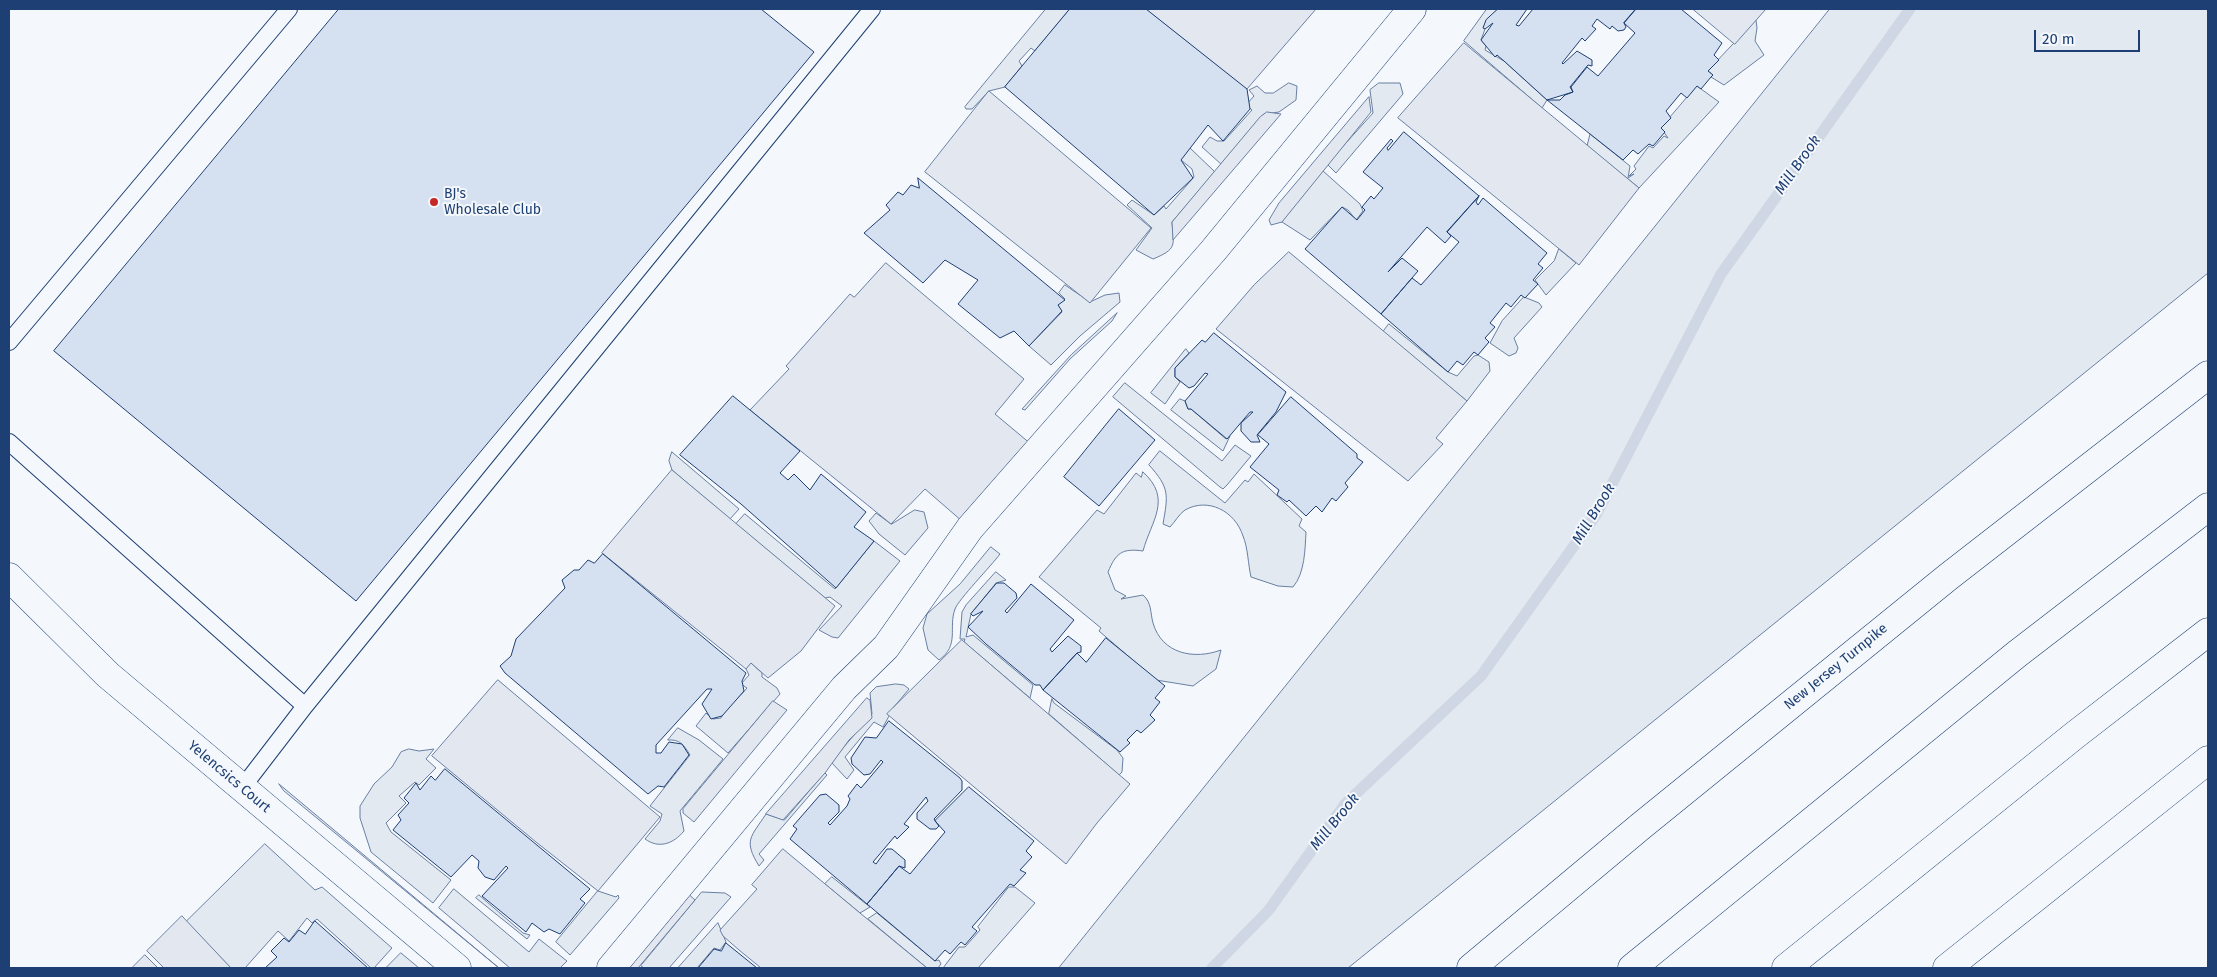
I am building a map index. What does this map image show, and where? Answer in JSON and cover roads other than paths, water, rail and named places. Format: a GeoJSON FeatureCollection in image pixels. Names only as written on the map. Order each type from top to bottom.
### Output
{"type":"FeatureCollection","features":[{"type":"Feature","properties":{"kind":"main road"},"geometry":{"type":"LineString","coordinates":[[611,968],[844,688],[886,647],[970,528],[1212,251],[1412,9]]}},
{"type":"Feature","properties":{"kind":"main road","name":"New Jersey Turnpike"},"geometry":{"type":"LineString","coordinates":[[1471,968],[1641,826],[1948,577],[2208,375]]}},
{"type":"Feature","properties":{"kind":"main road"},"geometry":{"type":"LineString","coordinates":[[1632,968],[2017,654],[2208,507]]}},
{"type":"Feature","properties":{"kind":"main road","name":"Yelencsics Court"},"geometry":{"type":"LineString","coordinates":[[9,577],[108,675],[457,968]]}},
{"type":"Feature","properties":{"kind":"main road"},"geometry":{"type":"LineString","coordinates":[[1786,968],[2075,735],[2208,632]]}},
{"type":"Feature","properties":{"kind":"main road"},"geometry":{"type":"LineString","coordinates":[[1947,968],[2208,760]]}},
{"type":"Feature","properties":{"kind":"lane"},"geometry":{"type":"LineString","coordinates":[[9,342],[289,9]]}},
{"type":"Feature","properties":{"kind":"lane"},"geometry":{"type":"LineString","coordinates":[[242,788],[304,706],[872,9]]}},
{"type":"Feature","properties":{"kind":"lane"},"geometry":{"type":"LineString","coordinates":[[9,442],[304,706]]}},
{"type":"Feature","properties":{"kind":"waterway","name":"Mill Brook"},"geometry":{"type":"LineString","coordinates":[[1212,968],[1268,911],[1345,804],[1481,676],[1596,515],[1721,274],[1910,9]]}},
{"type":"Feature","properties":{"kind":"place","name":"BJ's Wholesale Club"},"geometry":{"type":"Point","coordinates":[434,202]}}]}
